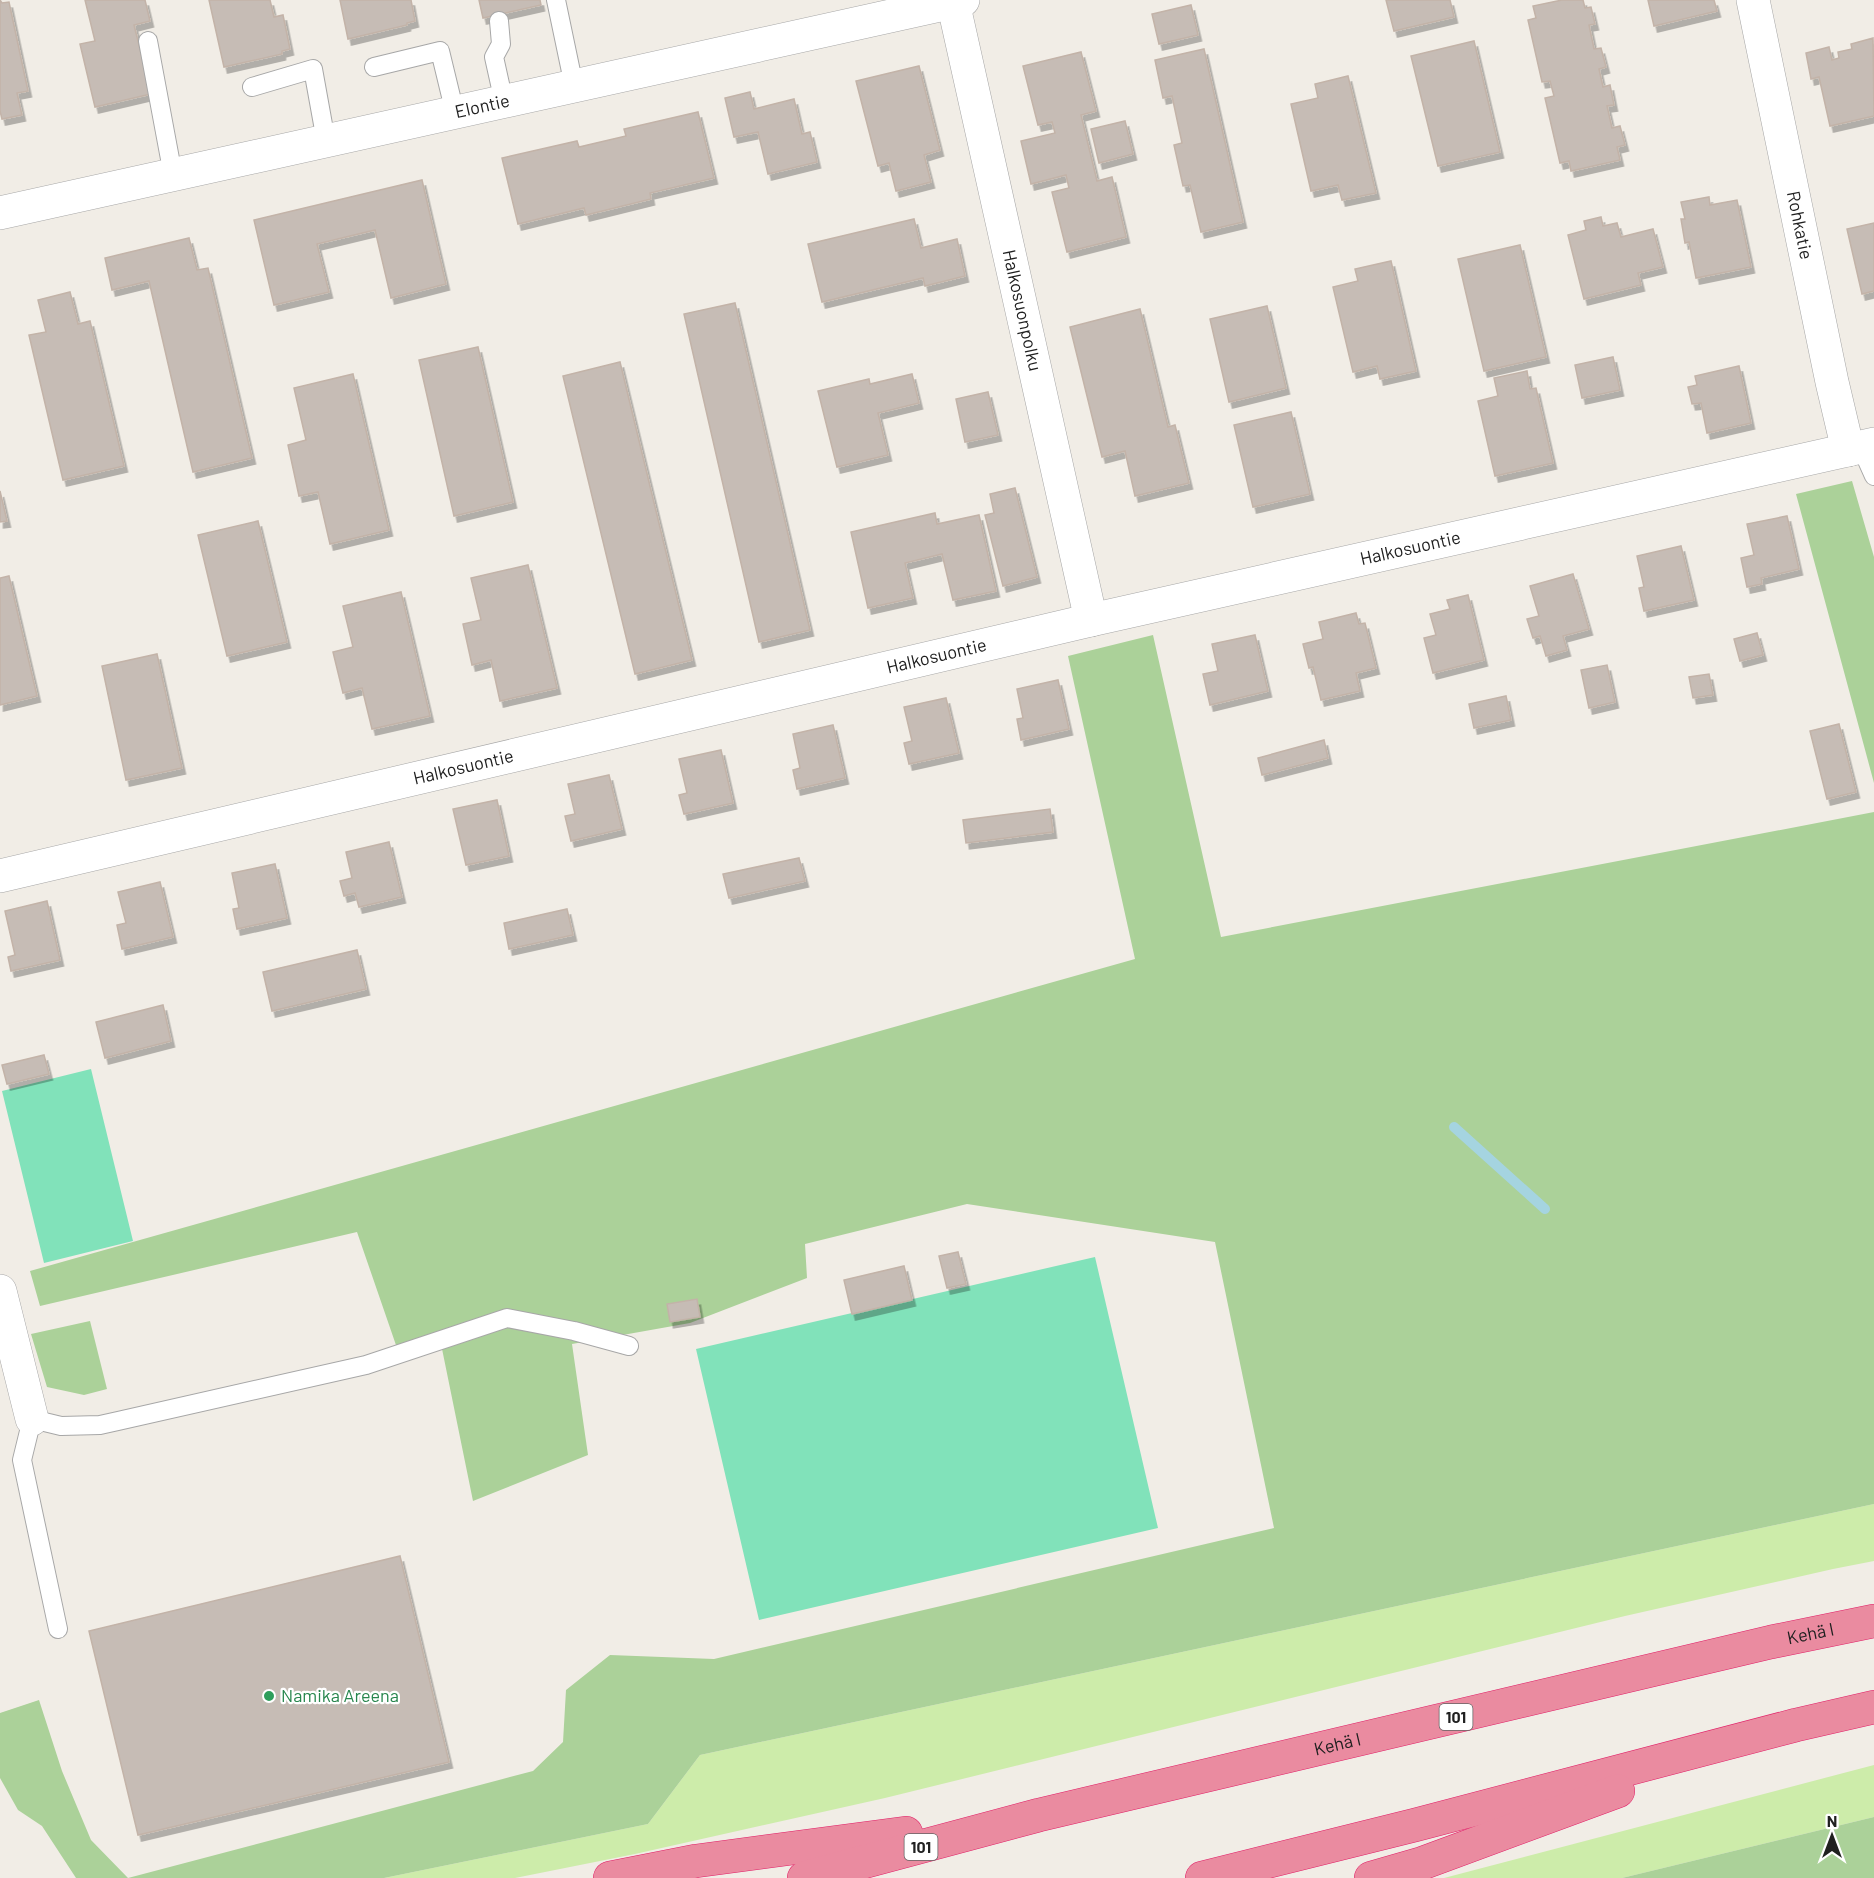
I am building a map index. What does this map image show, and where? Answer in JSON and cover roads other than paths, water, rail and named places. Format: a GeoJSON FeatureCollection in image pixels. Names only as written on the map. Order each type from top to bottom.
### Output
{"type":"FeatureCollection","features":[{"type":"Feature","properties":{"kind":"highway","name":"Kehä I"},"geometry":{"type":"LineString","coordinates":[[804,1878],[1039,1815],[1771,1642],[1874,1621]]}},
{"type":"Feature","properties":{"kind":"highway"},"geometry":{"type":"LineString","coordinates":[[1202,1878],[1874,1707]]}},
{"type":"Feature","properties":{"kind":"highway"},"geometry":{"type":"LineString","coordinates":[[1371,1878],[1423,1863],[1797,1725]]}},
{"type":"Feature","properties":{"kind":"highway"},"geometry":{"type":"LineString","coordinates":[[610,1878],[696,1861],[1039,1815]]}},
{"type":"Feature","properties":{"kind":"street","name":"Rohkatie"},"geometry":{"type":"LineString","coordinates":[[1753,0],[1861,447]]}},
{"type":"Feature","properties":{"kind":"street","name":"Elontie"},"geometry":{"type":"LineString","coordinates":[[0,213],[958,1]]}},
{"type":"Feature","properties":{"kind":"street","name":"Halkosuonpolku"},"geometry":{"type":"LineString","coordinates":[[958,1],[1091,620]]}},
{"type":"Feature","properties":{"kind":"street","name":"Halkosuontie"},"geometry":{"type":"LineString","coordinates":[[0,876],[1091,620],[1861,447]]}},
{"type":"Feature","properties":{"kind":"street"},"geometry":{"type":"LineString","coordinates":[[0,1291],[32,1419]]}},
{"type":"Feature","properties":{"kind":"lane"},"geometry":{"type":"LineString","coordinates":[[556,0],[574,86]]}},
{"type":"Feature","properties":{"kind":"lane"},"geometry":{"type":"LineString","coordinates":[[499,21],[501,44],[494,57],[504,102]]}},
{"type":"Feature","properties":{"kind":"lane"},"geometry":{"type":"LineString","coordinates":[[148,41],[172,175]]}},
{"type":"Feature","properties":{"kind":"lane"},"geometry":{"type":"LineString","coordinates":[[374,67],[440,51],[455,113]]}},
{"type":"Feature","properties":{"kind":"lane"},"geometry":{"type":"LineString","coordinates":[[252,87],[314,69],[326,141]]}},
{"type":"Feature","properties":{"kind":"lane"},"geometry":{"type":"LineString","coordinates":[[1861,447],[1874,476]]}},
{"type":"Feature","properties":{"kind":"lane"},"geometry":{"type":"LineString","coordinates":[[58,1629],[22,1460],[32,1419],[61,1426],[99,1425],[118,1421],[366,1365],[507,1318],[574,1331],[629,1346]]}},
{"type":"Feature","properties":{"kind":"waterway"},"geometry":{"type":"LineString","coordinates":[[1454,1127],[1545,1209]]}},
{"type":"Feature","properties":{"kind":"place","name":"Namika Areena"},"geometry":{"type":"Point","coordinates":[269,1696]}}]}
